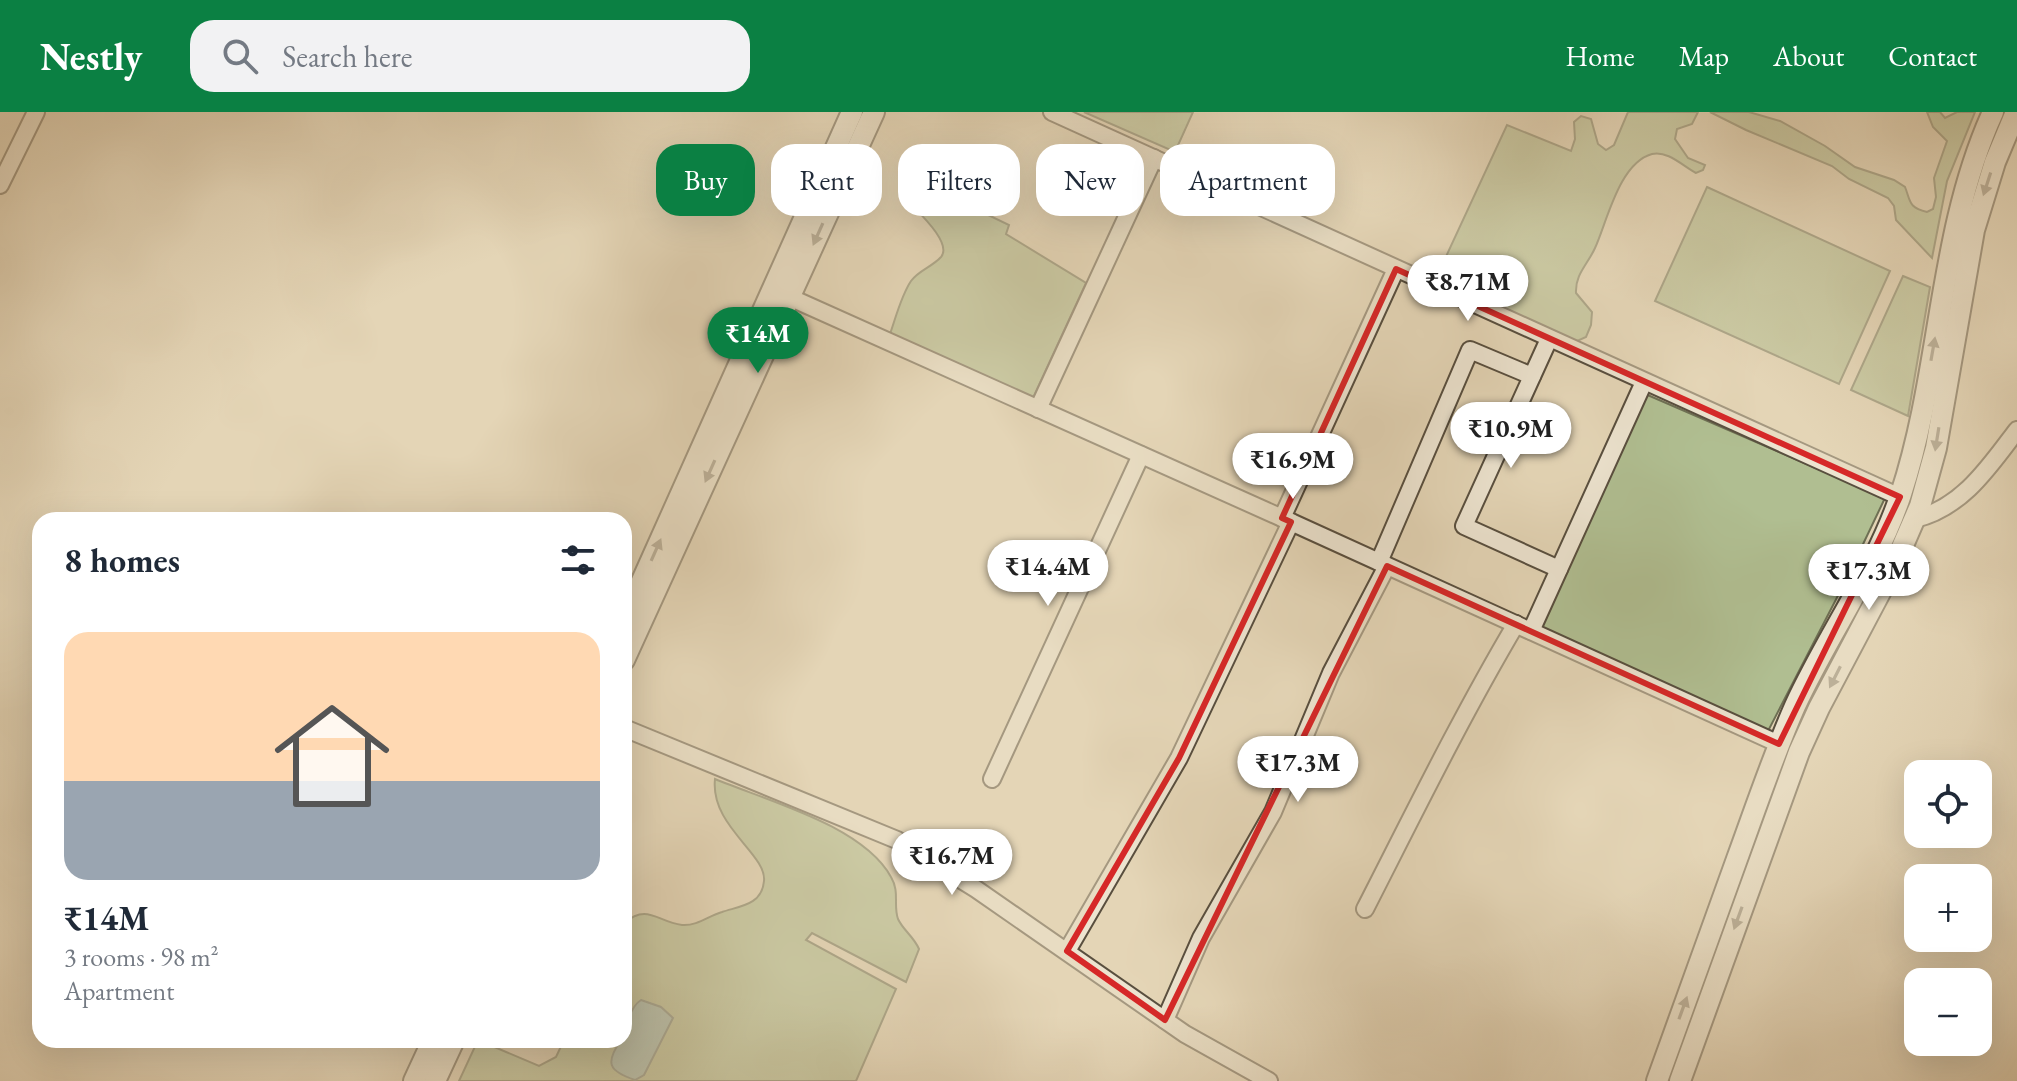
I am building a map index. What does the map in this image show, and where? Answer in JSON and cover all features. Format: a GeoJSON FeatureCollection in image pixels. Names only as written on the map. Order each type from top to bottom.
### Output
{"type":"FeatureCollection","features":[{"type":"Feature","properties":{"kind":"street"},"geometry":{"type":"LineString","coordinates":[[0,185],[36,112]]}},
{"type":"Feature","properties":{"kind":"street"},"geometry":{"type":"LineString","coordinates":[[632,603],[852,112]]}},
{"type":"Feature","properties":{"kind":"street"},"geometry":{"type":"LineString","coordinates":[[632,642],[874,112]]}},
{"type":"Feature","properties":{"kind":"street"},"geometry":{"type":"LineString","coordinates":[[1052,112],[1900,497],[1917,513],[1935,514],[1960,497],[2017,430]]}},
{"type":"Feature","properties":{"kind":"street"},"geometry":{"type":"LineString","coordinates":[[1657,1081],[1779,744],[1816,662],[1875,556],[1900,497],[1921,416],[1959,212],[1993,112]]}},
{"type":"Feature","properties":{"kind":"street"},"geometry":{"type":"LineString","coordinates":[[1680,1081],[1799,752],[1824,697],[1894,566],[1917,513],[1936,448],[1974,230],[1995,162],[2016,112]]}},
{"type":"Feature","properties":{"kind":"street"},"geometry":{"type":"LineString","coordinates":[[1038,409],[1154,158]]}},
{"type":"Feature","properties":{"kind":"street"},"geometry":{"type":"LineString","coordinates":[[1067,951],[1179,758],[1396,269]]}},
{"type":"Feature","properties":{"kind":"street"},"geometry":{"type":"LineString","coordinates":[[789,297],[1799,752]]}},
{"type":"Feature","properties":{"kind":"street"},"geometry":{"type":"LineString","coordinates":[[1549,339],[1464,526],[1559,569]]}},
{"type":"Feature","properties":{"kind":"street"},"geometry":{"type":"LineString","coordinates":[[1165,1020],[1201,938],[1273,812],[1331,673],[1383,564],[1470,350],[1532,376]]}},
{"type":"Feature","properties":{"kind":"street"},"geometry":{"type":"LineString","coordinates":[[1365,909],[1439,760],[1559,569],[1644,382]]}},
{"type":"Feature","properties":{"kind":"street"},"geometry":{"type":"LineString","coordinates":[[992,779],[1141,455]]}},
{"type":"Feature","properties":{"kind":"street"},"geometry":{"type":"LineString","coordinates":[[632,731],[897,840],[976,889],[1165,1020],[1269,1081]]}},
{"type":"Feature","properties":{"kind":"street"},"geometry":{"type":"LineString","coordinates":[[414,1081],[429,1048]]}},
{"type":"Feature","properties":{"kind":"street"},"geometry":{"type":"LineString","coordinates":[[435,1081],[450,1048]]}},
{"type":"Feature","properties":{"kind":"highlighted area"},"geometry":{"type":"Polygon","coordinates":[[[1396,269],[1900,497],[1779,744],[1387,566],[1165,1020],[1067,951],[1179,758],[1291,522],[1282,518],[1396,269]]]}},
{"type":"Feature","properties":{"kind":"green space"},"geometry":{"type":"Polygon","coordinates":[[[1084,112],[1193,112],[1179,144],[1160,145],[1084,112]]]}},
{"type":"Feature","properties":{"kind":"green space"},"geometry":{"type":"Polygon","coordinates":[[[1628,112],[1698,112],[1692,124],[1677,129],[1675,139],[1688,158],[1705,165],[1703,170],[1696,173],[1669,156],[1658,153],[1641,160],[1631,169],[1578,280],[1576,293],[1592,312],[1586,337],[1575,342],[1437,276],[1507,125],[1571,151],[1575,139],[1574,122],[1581,116],[1591,119],[1598,144],[1606,150],[1614,145],[1628,112]]]}},
{"type":"Feature","properties":{"kind":"green space"},"geometry":{"type":"Polygon","coordinates":[[[1710,112],[1749,112],[1780,121],[1855,167],[1894,180],[1905,187],[1913,206],[1927,212],[1933,209],[1936,197],[1934,178],[1947,141],[1933,127],[1927,112],[1940,112],[1945,118],[1957,112],[1975,112],[1947,181],[1932,258],[1896,220],[1894,206],[1888,198],[1849,179],[1832,166],[1710,112]]]}},
{"type":"Feature","properties":{"kind":"green space"},"geometry":{"type":"Polygon","coordinates":[[[1707,187],[1890,271],[1839,384],[1655,301],[1707,187]]]}},
{"type":"Feature","properties":{"kind":"green space"},"geometry":{"type":"Polygon","coordinates":[[[921,216],[990,216],[1009,225],[1006,234],[1086,283],[1033,398],[890,334],[911,281],[941,257],[942,244],[921,216]]]}},
{"type":"Feature","properties":{"kind":"green space"},"geometry":{"type":"Polygon","coordinates":[[[1903,276],[1930,287],[1908,416],[1851,390],[1903,276]]]}},
{"type":"Feature","properties":{"kind":"green space"},"geometry":{"type":"Polygon","coordinates":[[[1643,393],[1885,498],[1767,733],[1539,629],[1643,393]]]}},
{"type":"Feature","properties":{"kind":"green space"},"geometry":{"type":"Polygon","coordinates":[[[715,779],[837,829],[878,859],[894,883],[898,919],[919,949],[906,982],[812,933],[806,940],[896,989],[856,1081],[459,1081],[474,1048],[497,1048],[539,1066],[556,1057],[560,1048],[632,1048],[632,917],[646,914],[682,925],[693,924],[755,900],[762,889],[763,871],[729,825],[716,796],[715,779]]]}},
{"type":"Feature","properties":{"kind":"water"},"geometry":{"type":"Polygon","coordinates":[[[641,1000],[661,1007],[673,1018],[644,1075],[635,1080],[614,1069],[611,1060],[616,1048],[632,1048],[632,1010],[641,1000]]]}}]}
